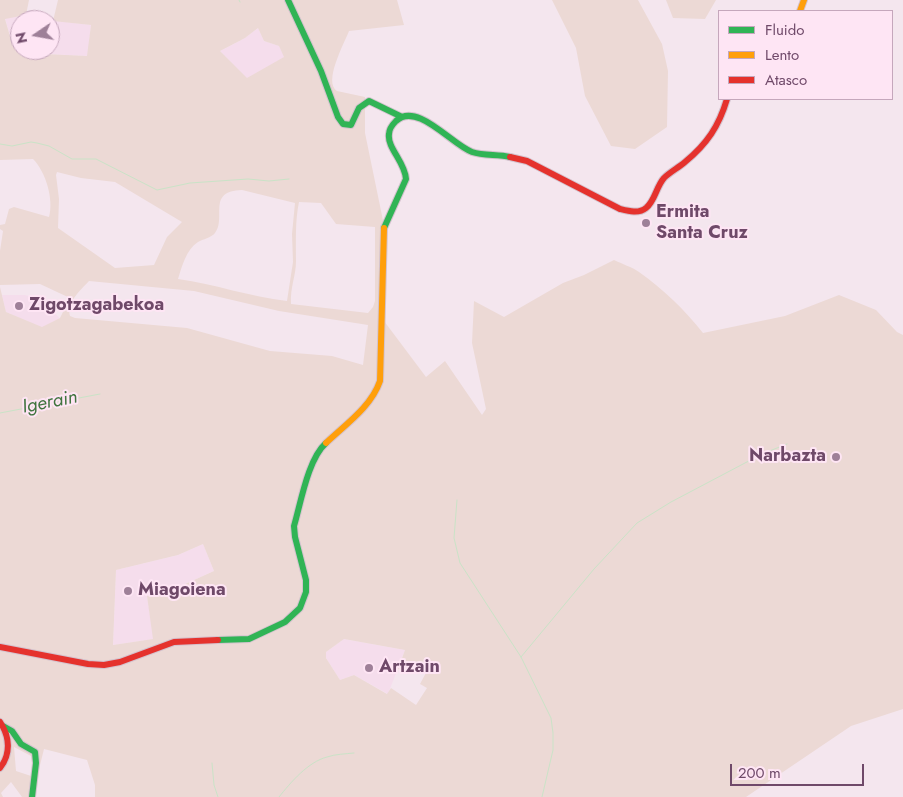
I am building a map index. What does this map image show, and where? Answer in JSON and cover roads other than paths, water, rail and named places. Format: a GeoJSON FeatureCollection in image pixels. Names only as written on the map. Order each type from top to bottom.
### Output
{"type":"FeatureCollection","features":[{"type":"Feature","properties":{"kind":"street"},"geometry":{"type":"LineString","coordinates":[[288,0],[293,15],[311,49],[343,124],[351,125],[360,106],[364,102],[369,101],[402,117]]}},
{"type":"Feature","properties":{"kind":"street"},"geometry":{"type":"LineString","coordinates":[[0,647],[88,664],[104,665],[123,661],[174,642],[251,639],[281,624],[300,608],[304,600],[306,585],[294,526],[312,462],[319,449],[369,403],[380,384],[382,232],[385,221],[403,187],[406,176],[404,167],[390,144],[389,135],[392,124],[402,117],[410,115],[419,116],[470,152],[527,160],[620,209],[634,212],[651,204],[663,178],[688,160],[711,137],[720,122],[727,100]]}},
{"type":"Feature","properties":{"kind":"street"},"geometry":{"type":"LineString","coordinates":[[2,724],[12,731],[21,744],[35,752],[32,797]]}},
{"type":"Feature","properties":{"kind":"street"},"geometry":{"type":"LineString","coordinates":[[0,768],[6,760],[8,751],[7,735],[2,724]]}},
{"type":"Feature","properties":{"kind":"waterway"},"geometry":{"type":"LineString","coordinates":[[0,144],[12,146],[31,142],[49,146],[72,159],[96,159],[157,190],[190,183],[248,179],[269,181],[289,179]]}},
{"type":"Feature","properties":{"kind":"waterway","name":"Igerain"},"geometry":{"type":"LineString","coordinates":[[0,413],[100,394]]}},
{"type":"Feature","properties":{"kind":"waterway"},"geometry":{"type":"LineString","coordinates":[[521,657],[594,569],[637,523],[671,502],[762,454],[787,444]]}},
{"type":"Feature","properties":{"kind":"waterway"},"geometry":{"type":"LineString","coordinates":[[457,500],[454,538],[460,563],[521,657],[551,718],[553,750],[542,797]]}},
{"type":"Feature","properties":{"kind":"waterway"},"geometry":{"type":"LineString","coordinates":[[279,797],[294,779],[313,763],[330,756],[354,753]]}},
{"type":"Feature","properties":{"kind":"waterway"},"geometry":{"type":"LineString","coordinates":[[212,763],[214,785],[218,797]]}},
{"type":"Feature","properties":{"kind":"place","name":"Ermita Santa Cruz"},"geometry":{"type":"Point","coordinates":[646,223]}},
{"type":"Feature","properties":{"kind":"place","name":"Zigotzagabekoa"},"geometry":{"type":"Point","coordinates":[19,306]}},
{"type":"Feature","properties":{"kind":"place","name":"Narbazta"},"geometry":{"type":"Point","coordinates":[836,457]}},
{"type":"Feature","properties":{"kind":"place","name":"Miagoiena"},"geometry":{"type":"Point","coordinates":[128,591]}},
{"type":"Feature","properties":{"kind":"place","name":"Artzain"},"geometry":{"type":"Point","coordinates":[369,668]}}]}
